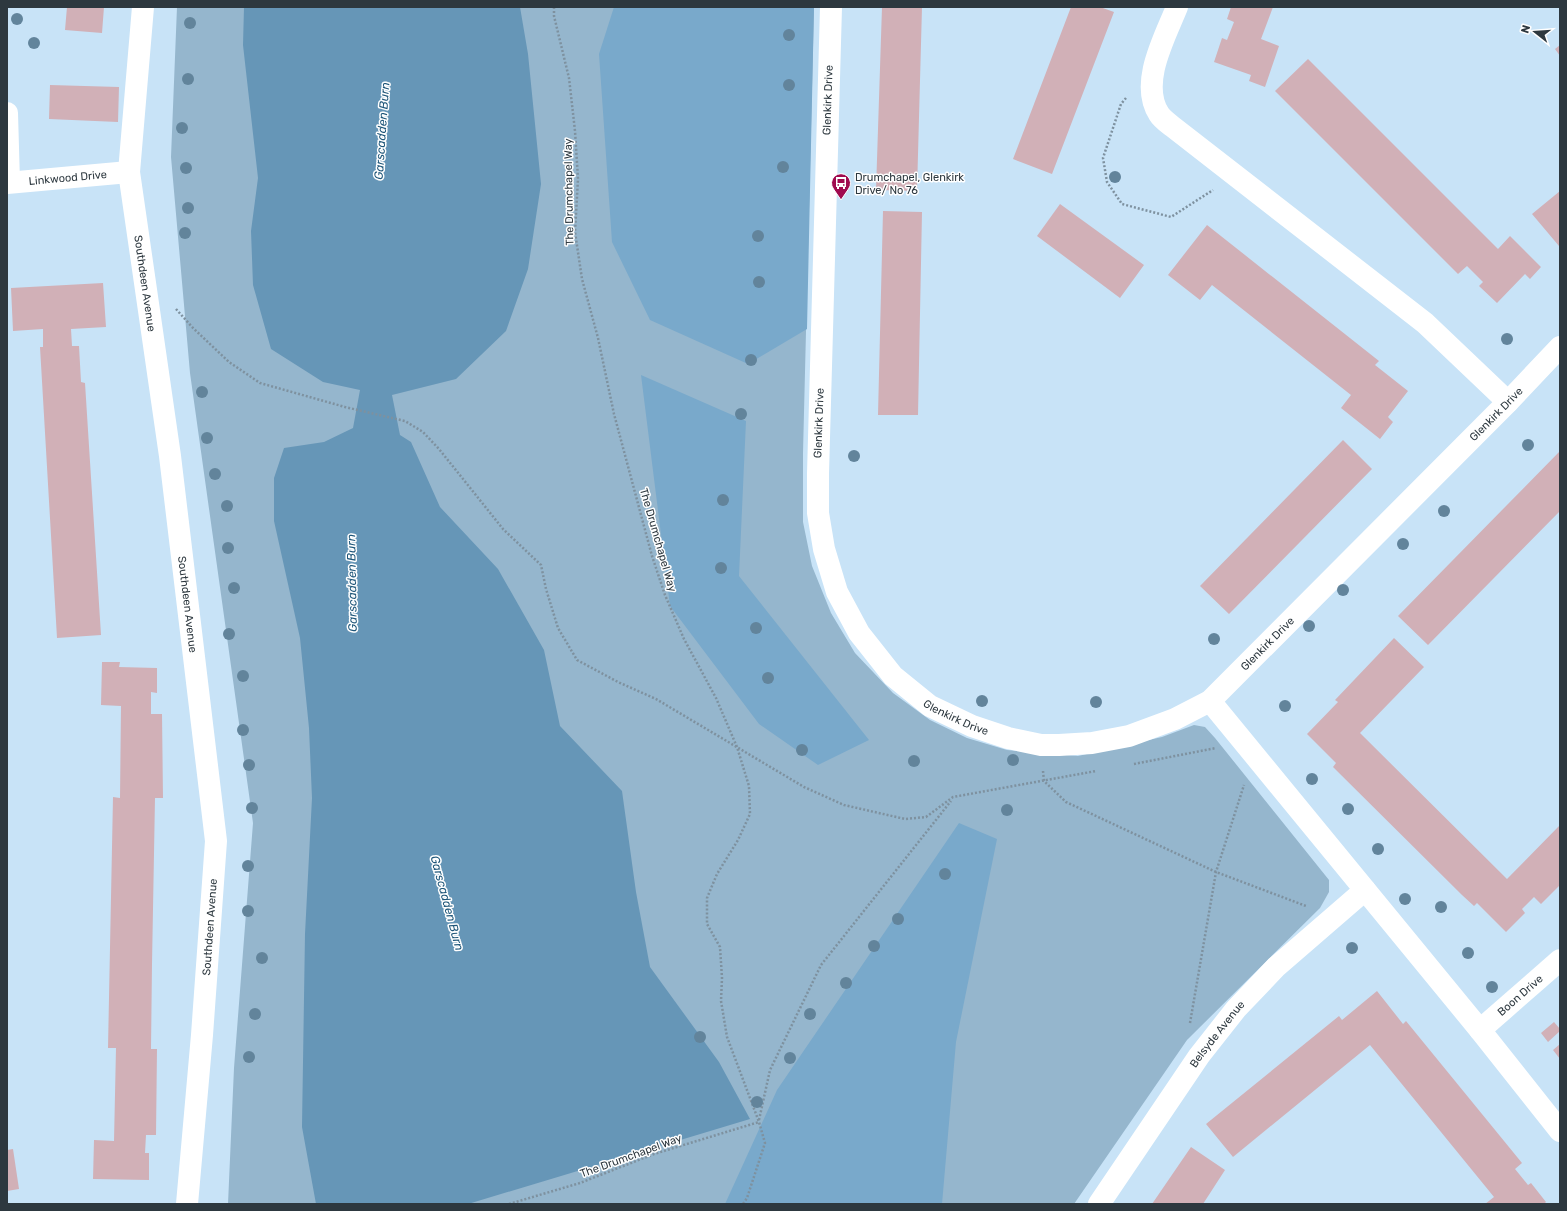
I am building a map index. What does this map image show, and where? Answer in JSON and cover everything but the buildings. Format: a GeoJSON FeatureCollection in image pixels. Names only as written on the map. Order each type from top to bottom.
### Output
{"type":"FeatureCollection","features":[{"type":"Feature","properties":{"kind":"street","name":"Southdeen Avenue"},"geometry":{"type":"LineString","coordinates":[[143,7],[130,172],[170,456],[216,841],[188,1204]]}},
{"type":"Feature","properties":{"kind":"street","name":"Glenkirk Drive"},"geometry":{"type":"LineString","coordinates":[[831,7],[818,474],[818,513],[824,549],[837,592],[859,633],[893,676],[930,706],[972,726],[1008,738],[1041,744],[1092,744],[1129,736],[1175,719],[1210,700],[1508,402],[1560,348]]}},
{"type":"Feature","properties":{"kind":"street"},"geometry":{"type":"LineString","coordinates":[[1177,7],[1152,73],[1151,95],[1159,114],[1172,127],[1425,323],[1508,402]]}},
{"type":"Feature","properties":{"kind":"street"},"geometry":{"type":"LineString","coordinates":[[7,113],[8,183]]}},
{"type":"Feature","properties":{"kind":"street","name":"Linkwood Drive"},"geometry":{"type":"LineString","coordinates":[[8,183],[130,172]]}},
{"type":"Feature","properties":{"kind":"street"},"geometry":{"type":"LineString","coordinates":[[1210,700],[1254,756],[1480,1030],[1560,1131]]}},
{"type":"Feature","properties":{"kind":"street","name":"Belsyde Avenue"},"geometry":{"type":"LineString","coordinates":[[1099,1204],[1199,1056],[1236,1009],[1271,972],[1333,916],[1365,890]]}},
{"type":"Feature","properties":{"kind":"street","name":"Boon Drive"},"geometry":{"type":"LineString","coordinates":[[1480,1030],[1560,960]]}},
{"type":"Feature","properties":{"kind":"path","name":"The Drumchapel Way"},"geometry":{"type":"LineString","coordinates":[[554,7],[554,16],[569,78],[575,131],[578,179],[575,232],[582,279],[598,338],[614,414],[652,556],[665,595],[684,639],[716,698],[737,747],[749,786],[750,814],[738,840],[717,874],[707,898],[707,924],[720,947],[722,978],[721,1001],[727,1037],[759,1122],[765,1143],[747,1198],[743,1204]]}},
{"type":"Feature","properties":{"kind":"path"},"geometry":{"type":"LineString","coordinates":[[1151,84],[1128,96],[1121,104],[1103,158],[1107,182],[1122,204],[1170,217],[1235,176]]}},
{"type":"Feature","properties":{"kind":"path"},"geometry":{"type":"LineString","coordinates":[[173,304],[192,328],[229,362],[260,383],[345,407],[405,421],[423,432],[503,529],[541,565],[546,589],[558,628],[577,660],[656,700],[804,787],[844,805],[905,819],[926,817],[953,797],[821,965],[770,1070],[759,1122]]}},
{"type":"Feature","properties":{"kind":"path"},"geometry":{"type":"LineString","coordinates":[[1041,744],[1044,781],[1066,802],[1216,872],[1333,916]]}},
{"type":"Feature","properties":{"kind":"path"},"geometry":{"type":"LineString","coordinates":[[1199,1056],[1187,1040],[1216,872],[1254,756]]}},
{"type":"Feature","properties":{"kind":"path","name":"The Drumchapel Way"},"geometry":{"type":"LineString","coordinates":[[509,1204],[580,1183],[654,1154],[759,1122]]}},
{"type":"Feature","properties":{"kind":"shaded area"},"geometry":{"type":"Polygon","coordinates":[[[177,7],[814,7],[803,453],[803,522],[812,566],[831,613],[855,653],[893,693],[930,720],[967,738],[1007,750],[1078,756],[1162,737],[1194,725],[1205,727],[1329,880],[1329,892],[1320,908],[1187,1040],[1074,1204],[228,1204],[234,1068],[253,823],[190,373],[171,157],[177,7]]]}},
{"type":"Feature","properties":{"kind":"shaded area"},"geometry":{"type":"Polygon","coordinates":[[[614,7],[814,7],[807,329],[748,364],[650,320],[612,242],[599,54],[614,7]]]}},
{"type":"Feature","properties":{"kind":"shaded area"},"geometry":{"type":"Polygon","coordinates":[[[641,375],[746,421],[739,576],[869,740],[818,765],[759,724],[670,606],[641,375]]]}},
{"type":"Feature","properties":{"kind":"shaded area"},"geometry":{"type":"Polygon","coordinates":[[[959,823],[997,839],[956,1042],[942,1204],[725,1204],[777,1090],[959,823]]]}},
{"type":"Feature","properties":{"kind":"water","name":"Garscadden Burn"},"geometry":{"type":"Polygon","coordinates":[[[244,7],[520,7],[528,54],[541,184],[528,269],[506,331],[456,379],[392,395],[400,435],[411,442],[440,507],[498,569],[544,650],[560,726],[622,791],[636,892],[650,967],[719,1062],[750,1119],[468,1204],[316,1204],[302,1127],[305,934],[312,798],[309,728],[300,638],[274,521],[274,478],[284,448],[324,442],[353,428],[360,390],[323,382],[271,349],[253,285],[251,231],[258,178],[243,45],[244,7]]]}},
{"type":"Feature","properties":{"kind":"place","name":"Drumchapel, Glenkirk Drive/ No 76"},"geometry":{"type":"Point","coordinates":[841,200]}}]}
